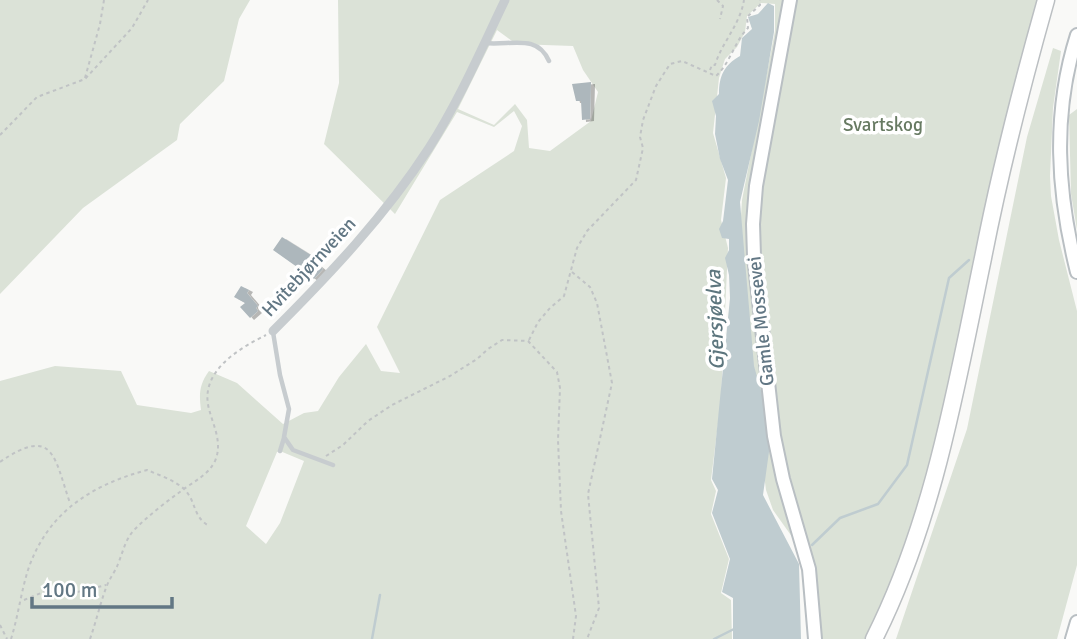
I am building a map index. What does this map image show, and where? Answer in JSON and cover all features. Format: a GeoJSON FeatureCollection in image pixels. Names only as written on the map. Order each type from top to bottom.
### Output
{"type":"FeatureCollection","features":[{"type":"Feature","properties":{"kind":"highway"},"geometry":{"type":"LineString","coordinates":[[874,639],[910,554],[939,461],[999,183],[1046,0]]}},
{"type":"Feature","properties":{"kind":"highway"},"geometry":{"type":"LineString","coordinates":[[883,639],[918,556],[945,474],[1015,148],[1053,0]]}},
{"type":"Feature","properties":{"kind":"main road","name":"Gamle Mossevei"},"geometry":{"type":"LineString","coordinates":[[790,0],[756,186],[753,211],[754,256],[774,436],[783,479],[809,569],[814,599],[815,639]]}},
{"type":"Feature","properties":{"kind":"main road"},"geometry":{"type":"LineString","coordinates":[[1077,34],[1064,90],[1059,148],[1064,212],[1077,272]]}},
{"type":"Feature","properties":{"kind":"main road"},"geometry":{"type":"LineString","coordinates":[[1072,639],[1077,622]]}},
{"type":"Feature","properties":{"kind":"street","name":"Hvitebjørnveien"},"geometry":{"type":"LineString","coordinates":[[273,331],[331,274],[382,214],[430,147],[461,91],[505,0]]}},
{"type":"Feature","properties":{"kind":"lane"},"geometry":{"type":"LineString","coordinates":[[485,43],[534,44],[544,50],[549,61]]}},
{"type":"Feature","properties":{"kind":"lane"},"geometry":{"type":"LineString","coordinates":[[273,331],[289,409],[280,451]]}},
{"type":"Feature","properties":{"kind":"lane"},"geometry":{"type":"LineString","coordinates":[[284,437],[293,450],[333,465]]}},
{"type":"Feature","properties":{"kind":"path"},"geometry":{"type":"LineString","coordinates":[[85,79],[104,0]]}},
{"type":"Feature","properties":{"kind":"path"},"geometry":{"type":"LineString","coordinates":[[0,135],[37,97],[85,79],[131,28],[148,0]]}},
{"type":"Feature","properties":{"kind":"path"},"geometry":{"type":"LineString","coordinates":[[717,0],[723,6],[720,19]]}},
{"type":"Feature","properties":{"kind":"path"},"geometry":{"type":"LineString","coordinates":[[709,71],[736,26],[744,0]]}},
{"type":"Feature","properties":{"kind":"path"},"geometry":{"type":"LineString","coordinates":[[528,341],[538,322],[564,296],[577,248],[587,231],[636,180],[643,148],[640,137],[643,120],[656,86],[670,64],[682,61],[716,76],[738,45],[740,36],[748,28],[747,17],[760,5],[760,0]]}},
{"type":"Feature","properties":{"kind":"path"},"geometry":{"type":"LineString","coordinates":[[571,272],[590,287],[597,303],[612,383],[588,494],[599,608],[587,639]]}},
{"type":"Feature","properties":{"kind":"path","name":"Hvitebjørnveien"},"geometry":{"type":"LineString","coordinates":[[90,639],[107,585],[132,531],[209,472],[217,457],[216,428],[208,407],[211,377],[244,347],[273,331]]}},
{"type":"Feature","properties":{"kind":"path"},"geometry":{"type":"LineString","coordinates":[[321,462],[328,453],[343,445],[368,421],[403,397],[450,376],[502,340],[528,341],[557,372],[560,388],[558,440],[561,511],[576,616],[573,639]]}},
{"type":"Feature","properties":{"kind":"path"},"geometry":{"type":"LineString","coordinates":[[0,462],[22,447],[33,444],[47,449],[55,460],[70,504]]}},
{"type":"Feature","properties":{"kind":"path"},"geometry":{"type":"LineString","coordinates":[[11,639],[28,571],[42,538],[70,504],[120,477],[147,470],[184,489],[194,502],[199,520],[209,526]]}},
{"type":"Feature","properties":{"kind":"path"},"geometry":{"type":"LineString","coordinates":[[22,601],[46,591],[65,595],[107,585]]}},
{"type":"Feature","properties":{"kind":"path"},"geometry":{"type":"LineString","coordinates":[[0,625],[7,639]]}},
{"type":"Feature","properties":{"kind":"green space"},"geometry":{"type":"Polygon","coordinates":[[[0,0],[250,0],[239,19],[224,81],[180,124],[177,140],[83,208],[0,294],[0,0]]]}},
{"type":"Feature","properties":{"kind":"green space","name":"Svartskog"},"geometry":{"type":"Polygon","coordinates":[[[338,0],[1041,0],[945,424],[882,619],[870,639],[819,639],[815,591],[795,541],[773,510],[766,490],[745,329],[740,232],[742,200],[775,31],[775,4],[761,3],[747,16],[745,32],[737,47],[725,59],[719,78],[713,133],[726,178],[721,220],[728,248],[721,399],[711,480],[716,491],[711,514],[729,559],[721,593],[731,600],[732,639],[0,639],[0,381],[55,366],[121,371],[137,405],[191,413],[201,410],[200,390],[209,371],[237,383],[283,424],[304,413],[318,411],[339,377],[366,344],[381,371],[400,373],[377,327],[440,200],[514,151],[522,126],[514,111],[494,127],[457,112],[395,214],[324,144],[339,83],[338,0]],[[497,30],[458,109],[494,125],[515,104],[527,120],[529,148],[550,151],[591,121],[598,92],[583,70],[573,46],[516,44],[497,30]],[[277,452],[246,526],[266,544],[280,523],[304,461],[277,452]]]}},
{"type":"Feature","properties":{"kind":"green space"},"geometry":{"type":"Polygon","coordinates":[[[1053,48],[1061,51],[1053,108],[1051,196],[1077,311],[1077,565],[1057,639],[896,639],[967,429],[1027,137],[1053,48]]]}},
{"type":"Feature","properties":{"kind":"green space"},"geometry":{"type":"Polygon","coordinates":[[[1077,109],[1077,230],[1071,194],[1069,115],[1077,109]]]}},
{"type":"Feature","properties":{"kind":"shaded area"},"geometry":{"type":"Polygon","coordinates":[[[768,3],[774,6],[774,32],[759,121],[740,202],[754,366],[772,430],[763,495],[799,564],[801,639],[733,639],[733,598],[722,592],[730,559],[712,513],[718,490],[712,479],[730,298],[725,258],[729,250],[729,239],[722,238],[719,229],[723,221],[728,180],[720,159],[712,101],[719,94],[723,72],[740,56],[742,38],[752,29],[748,17],[758,14],[768,3]]]}},
{"type":"Feature","properties":{"kind":"building"},"geometry":{"type":"Polygon","coordinates":[[[591,82],[590,119],[582,120],[581,101],[576,101],[572,84],[591,82]]]}},
{"type":"Feature","properties":{"kind":"building"},"geometry":{"type":"Polygon","coordinates":[[[282,237],[314,257],[312,260],[323,269],[314,279],[273,250],[282,237]]]}},
{"type":"Feature","properties":{"kind":"building"},"geometry":{"type":"Polygon","coordinates":[[[241,286],[249,290],[247,293],[258,306],[258,311],[250,318],[240,307],[245,303],[234,297],[241,286]]]}},
{"type":"Feature","properties":{"kind":"waterway"},"geometry":{"type":"LineString","coordinates":[[812,545],[840,518],[878,504],[907,465],[949,278],[969,260]]}},
{"type":"Feature","properties":{"kind":"waterway"},"geometry":{"type":"LineString","coordinates":[[372,639],[380,595]]}},
{"type":"Feature","properties":{"kind":"waterway"},"geometry":{"type":"LineString","coordinates":[[714,639],[736,628]]}},
{"type":"Feature","properties":{"kind":"water label","name":"Gjersjøelva"},"geometry":{"type":"Point","coordinates":[715,320]}}]}
